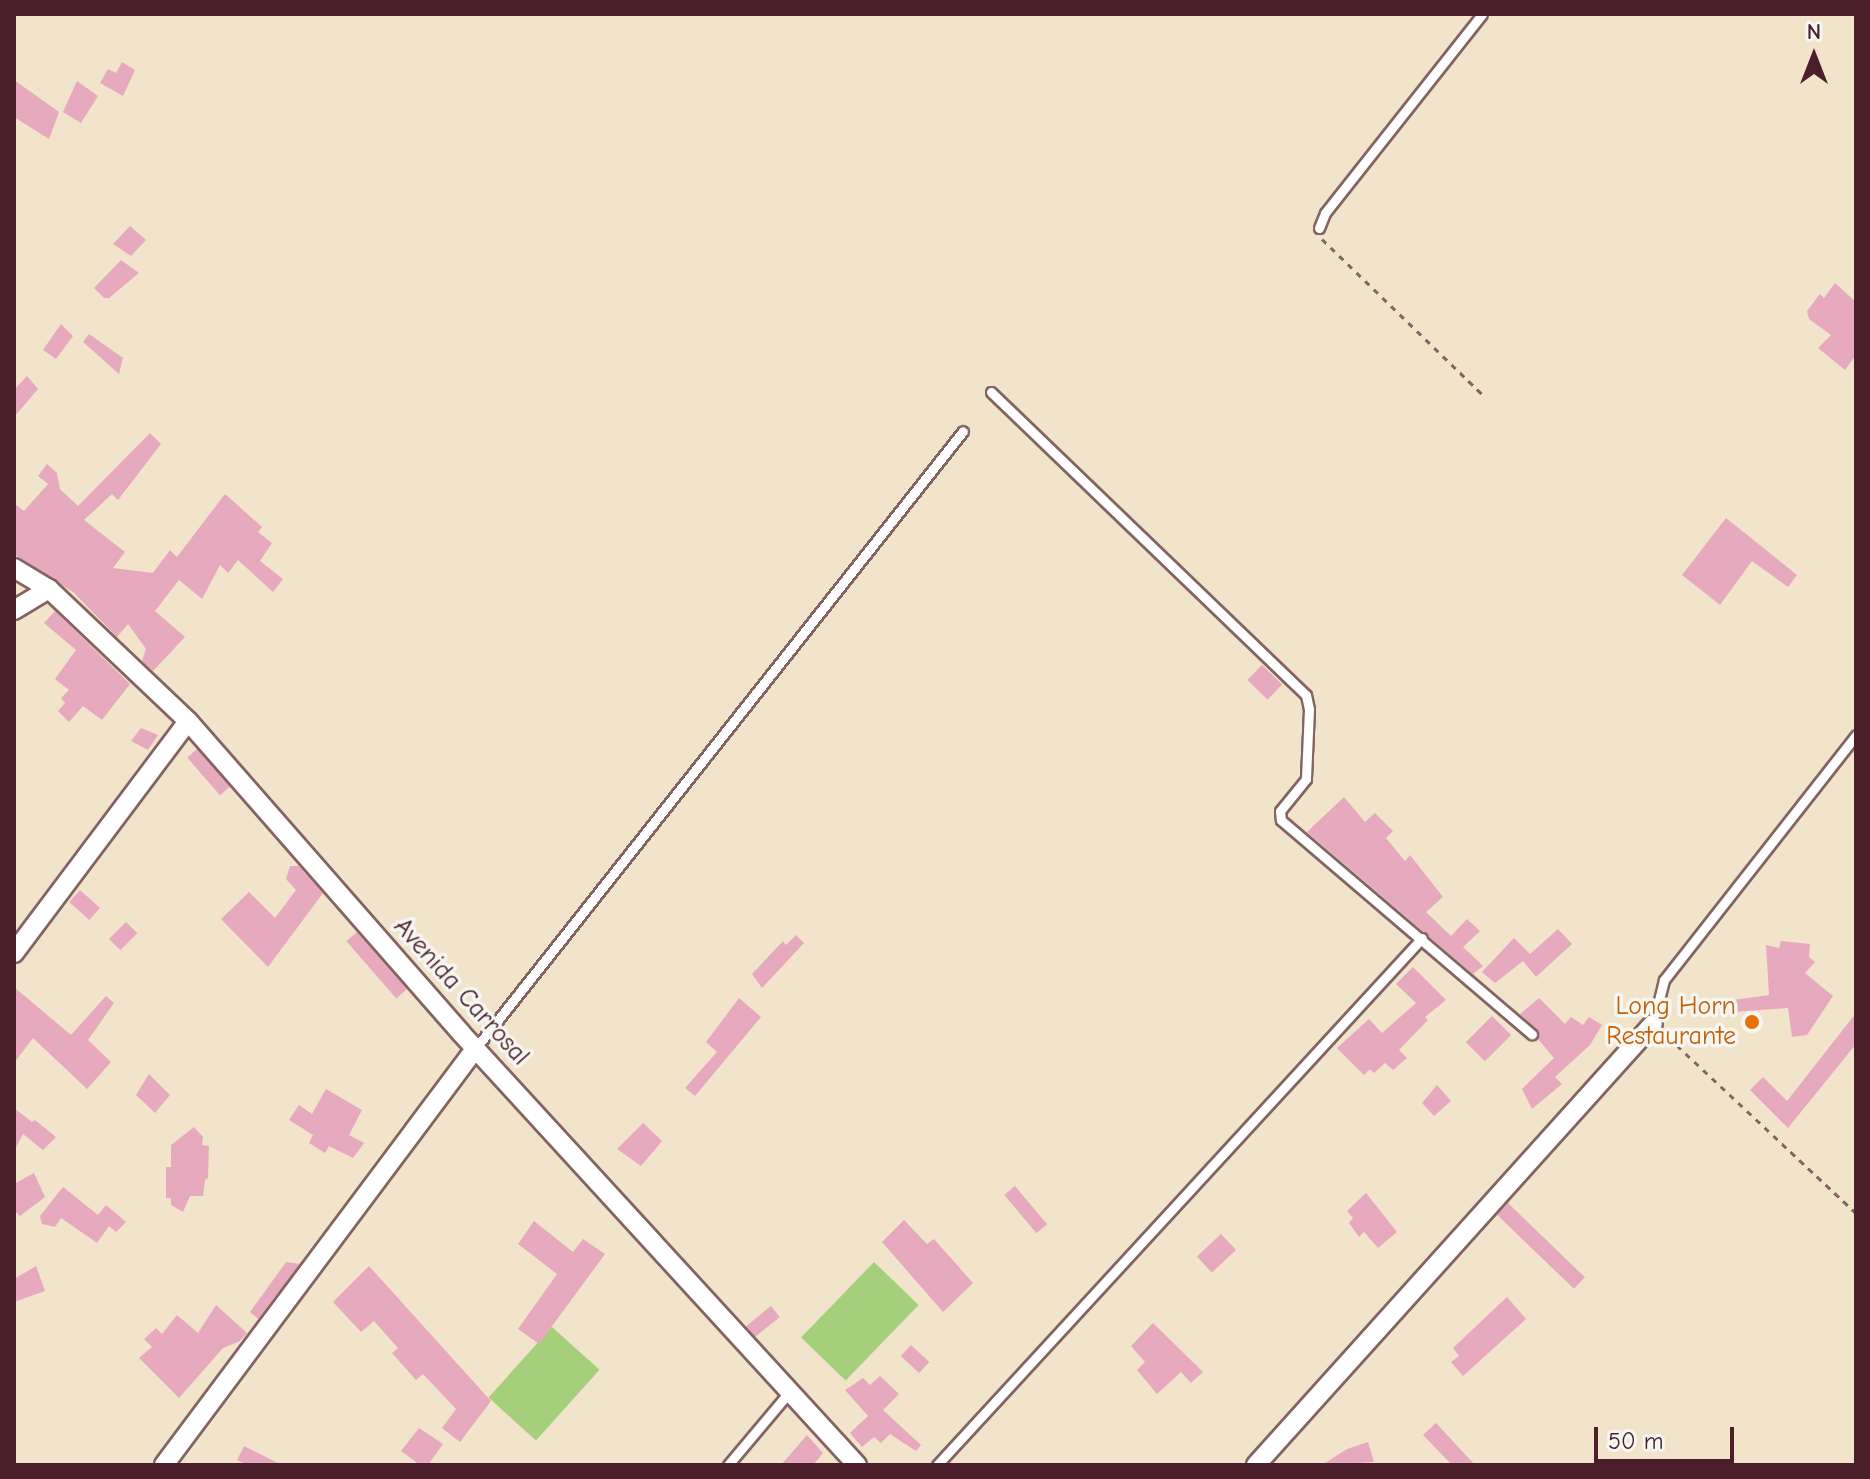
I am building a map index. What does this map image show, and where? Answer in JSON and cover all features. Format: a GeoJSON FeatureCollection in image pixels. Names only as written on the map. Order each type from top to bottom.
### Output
{"type":"FeatureCollection","features":[{"type":"Feature","properties":{"kind":"street","name":"Avenida Carrosal"},"geometry":{"type":"LineString","coordinates":[[14,568],[49,589],[188,721],[475,1049],[857,1465]]}},
{"type":"Feature","properties":{"kind":"street"},"geometry":{"type":"LineString","coordinates":[[14,610],[49,589]]}},
{"type":"Feature","properties":{"kind":"street"},"geometry":{"type":"LineString","coordinates":[[14,953],[188,721]]}},
{"type":"Feature","properties":{"kind":"street"},"geometry":{"type":"LineString","coordinates":[[1256,1465],[1653,1024]]}},
{"type":"Feature","properties":{"kind":"street"},"geometry":{"type":"LineString","coordinates":[[164,1465],[475,1049]]}},
{"type":"Feature","properties":{"kind":"lane"},"geometry":{"type":"LineString","coordinates":[[1319,228],[1325,213],[1482,14]]}},
{"type":"Feature","properties":{"kind":"lane"},"geometry":{"type":"LineString","coordinates":[[991,392],[1306,695],[1309,709],[1306,779],[1280,811],[1281,820],[1532,1034]]}},
{"type":"Feature","properties":{"kind":"lane"},"geometry":{"type":"LineString","coordinates":[[475,1049],[963,431]]}},
{"type":"Feature","properties":{"kind":"lane"},"geometry":{"type":"LineString","coordinates":[[1653,1024],[1664,980],[1856,735]]}},
{"type":"Feature","properties":{"kind":"lane"},"geometry":{"type":"LineString","coordinates":[[937,1465],[1422,938]]}},
{"type":"Feature","properties":{"kind":"lane"},"geometry":{"type":"LineString","coordinates":[[728,1465],[790,1391]]}},
{"type":"Feature","properties":{"kind":"path"},"geometry":{"type":"LineString","coordinates":[[1319,228],[1324,245],[1482,394]]}},
{"type":"Feature","properties":{"kind":"path"},"geometry":{"type":"LineString","coordinates":[[1653,1024],[1856,1213]]}},
{"type":"Feature","properties":{"kind":"green space"},"geometry":{"type":"Polygon","coordinates":[[[874,1262],[919,1305],[846,1381],[801,1338],[874,1262]]]}},
{"type":"Feature","properties":{"kind":"green space"},"geometry":{"type":"Polygon","coordinates":[[[552,1327],[600,1370],[536,1440],[488,1398],[552,1327]]]}},
{"type":"Feature","properties":{"kind":"building"},"geometry":{"type":"Polygon","coordinates":[[[122,62],[135,70],[123,96],[100,83],[108,69],[116,73],[122,62]]]}},
{"type":"Feature","properties":{"kind":"building"},"geometry":{"type":"Polygon","coordinates":[[[14,80],[59,112],[49,139],[14,117],[14,80]]]}},
{"type":"Feature","properties":{"kind":"building"},"geometry":{"type":"Polygon","coordinates":[[[77,81],[98,96],[81,123],[63,112],[77,81]]]}},
{"type":"Feature","properties":{"kind":"building"},"geometry":{"type":"Polygon","coordinates":[[[130,226],[146,240],[131,256],[113,244],[130,226]]]}},
{"type":"Feature","properties":{"kind":"building"},"geometry":{"type":"Polygon","coordinates":[[[121,260],[139,273],[109,298],[104,298],[94,288],[121,260]]]}},
{"type":"Feature","properties":{"kind":"building"},"geometry":{"type":"Polygon","coordinates":[[[1835,283],[1856,302],[1856,355],[1845,370],[1818,348],[1831,335],[1809,319],[1807,311],[1820,294],[1824,298],[1835,283]]]}},
{"type":"Feature","properties":{"kind":"building"},"geometry":{"type":"Polygon","coordinates":[[[61,324],[73,336],[56,359],[43,350],[61,324]]]}},
{"type":"Feature","properties":{"kind":"building"},"geometry":{"type":"Polygon","coordinates":[[[89,334],[123,358],[119,374],[83,342],[89,334]]]}},
{"type":"Feature","properties":{"kind":"building"},"geometry":{"type":"Polygon","coordinates":[[[27,376],[38,389],[14,417],[14,390],[27,376]]]}},
{"type":"Feature","properties":{"kind":"building"},"geometry":{"type":"Polygon","coordinates":[[[150,433],[161,444],[118,500],[112,494],[84,520],[125,552],[113,568],[153,573],[170,550],[177,557],[225,494],[262,527],[258,532],[272,543],[260,561],[283,579],[273,592],[238,560],[228,573],[220,565],[202,599],[179,580],[155,611],[185,637],[153,671],[142,661],[146,649],[128,624],[117,637],[73,592],[14,554],[14,503],[24,511],[48,484],[38,476],[47,464],[57,473],[60,489],[78,506],[150,433]]]}},
{"type":"Feature","properties":{"kind":"building"},"geometry":{"type":"Polygon","coordinates":[[[1726,518],[1797,575],[1788,587],[1752,561],[1720,605],[1682,575],[1726,518]]]}},
{"type":"Feature","properties":{"kind":"building"},"geometry":{"type":"Polygon","coordinates":[[[55,611],[130,684],[102,720],[83,706],[69,722],[58,711],[65,703],[61,698],[69,690],[55,679],[76,650],[44,623],[55,611]]]}},
{"type":"Feature","properties":{"kind":"building"},"geometry":{"type":"Polygon","coordinates":[[[1262,665],[1282,684],[1268,700],[1247,680],[1262,665]]]}},
{"type":"Feature","properties":{"kind":"building"},"geometry":{"type":"Polygon","coordinates":[[[141,728],[158,735],[148,750],[131,741],[141,728]]]}},
{"type":"Feature","properties":{"kind":"building"},"geometry":{"type":"Polygon","coordinates":[[[197,749],[230,787],[220,795],[187,758],[197,749]]]}},
{"type":"Feature","properties":{"kind":"building"},"geometry":{"type":"Polygon","coordinates":[[[1344,797],[1365,822],[1375,813],[1393,831],[1386,838],[1405,861],[1410,855],[1443,897],[1426,912],[1451,936],[1467,919],[1480,931],[1463,947],[1483,966],[1473,974],[1307,832],[1344,797]]]}},
{"type":"Feature","properties":{"kind":"building"},"geometry":{"type":"Polygon","coordinates":[[[290,866],[299,866],[323,893],[268,967],[221,919],[249,892],[275,918],[296,890],[286,879],[290,866]]]}},
{"type":"Feature","properties":{"kind":"building"},"geometry":{"type":"Polygon","coordinates":[[[80,890],[100,908],[89,920],[69,902],[80,890]]]}},
{"type":"Feature","properties":{"kind":"building"},"geometry":{"type":"Polygon","coordinates":[[[126,922],[137,933],[120,950],[109,939],[126,922]]]}},
{"type":"Feature","properties":{"kind":"building"},"geometry":{"type":"Polygon","coordinates":[[[1558,929],[1572,944],[1536,977],[1523,961],[1495,983],[1482,972],[1514,938],[1530,954],[1558,929]]]}},
{"type":"Feature","properties":{"kind":"building"},"geometry":{"type":"Polygon","coordinates":[[[357,932],[407,989],[396,999],[346,941],[357,932]]]}},
{"type":"Feature","properties":{"kind":"building"},"geometry":{"type":"Polygon","coordinates":[[[796,935],[804,943],[762,988],[752,974],[783,941],[786,945],[796,935]]]}},
{"type":"Feature","properties":{"kind":"building"},"geometry":{"type":"Polygon","coordinates":[[[1781,941],[1810,944],[1809,957],[1815,962],[1805,973],[1833,996],[1807,1035],[1792,1037],[1788,1008],[1734,1012],[1733,1000],[1769,995],[1766,945],[1779,948],[1781,941]]]}},
{"type":"Feature","properties":{"kind":"building"},"geometry":{"type":"Polygon","coordinates":[[[1413,967],[1446,1000],[1425,1017],[1428,1020],[1399,1050],[1407,1058],[1393,1070],[1385,1063],[1374,1073],[1370,1069],[1364,1075],[1337,1048],[1369,1019],[1382,1033],[1416,1003],[1396,984],[1413,967]]]}},
{"type":"Feature","properties":{"kind":"building"},"geometry":{"type":"Polygon","coordinates":[[[14,987],[71,1035],[106,996],[114,1003],[88,1040],[111,1062],[87,1089],[33,1038],[14,1063],[14,987]]]}},
{"type":"Feature","properties":{"kind":"building"},"geometry":{"type":"Polygon","coordinates":[[[739,998],[761,1017],[695,1096],[685,1088],[717,1052],[706,1042],[739,998]]]}},
{"type":"Feature","properties":{"kind":"building"},"geometry":{"type":"Polygon","coordinates":[[[1539,998],[1565,1024],[1571,1017],[1583,1025],[1589,1017],[1602,1025],[1590,1045],[1555,1077],[1562,1084],[1532,1109],[1522,1089],[1554,1058],[1538,1039],[1537,1029],[1520,1014],[1539,998]]]}},
{"type":"Feature","properties":{"kind":"building"},"geometry":{"type":"Polygon","coordinates":[[[1856,1013],[1856,1044],[1788,1128],[1750,1090],[1763,1077],[1787,1101],[1856,1013]]]}},
{"type":"Feature","properties":{"kind":"building"},"geometry":{"type":"Polygon","coordinates":[[[1492,1016],[1511,1035],[1485,1061],[1466,1042],[1492,1016]]]}},
{"type":"Feature","properties":{"kind":"building"},"geometry":{"type":"Polygon","coordinates":[[[149,1074],[170,1095],[155,1113],[136,1095],[149,1074]]]}},
{"type":"Feature","properties":{"kind":"building"},"geometry":{"type":"Polygon","coordinates":[[[1437,1085],[1451,1101],[1434,1116],[1422,1103],[1437,1085]]]}},
{"type":"Feature","properties":{"kind":"building"},"geometry":{"type":"Polygon","coordinates":[[[326,1089],[362,1110],[349,1135],[364,1143],[353,1158],[329,1146],[325,1153],[309,1143],[313,1135],[289,1120],[299,1105],[312,1114],[326,1089]]]}},
{"type":"Feature","properties":{"kind":"building"},"geometry":{"type":"Polygon","coordinates":[[[14,1108],[56,1137],[43,1150],[23,1134],[14,1151],[14,1108]]]}},
{"type":"Feature","properties":{"kind":"building"},"geometry":{"type":"Polygon","coordinates":[[[643,1123],[662,1141],[641,1166],[617,1149],[643,1123]]]}},
{"type":"Feature","properties":{"kind":"building"},"geometry":{"type":"Polygon","coordinates":[[[194,1127],[203,1137],[202,1145],[209,1146],[208,1178],[203,1196],[190,1196],[183,1212],[171,1205],[171,1198],[166,1198],[166,1167],[171,1167],[171,1145],[194,1127]]]}},
{"type":"Feature","properties":{"kind":"building"},"geometry":{"type":"Polygon","coordinates":[[[34,1173],[45,1197],[20,1216],[14,1210],[14,1184],[34,1173]]]}},
{"type":"Feature","properties":{"kind":"building"},"geometry":{"type":"Polygon","coordinates":[[[1015,1186],[1047,1224],[1036,1233],[1004,1195],[1015,1186]]]}},
{"type":"Feature","properties":{"kind":"building"},"geometry":{"type":"Polygon","coordinates":[[[63,1187],[98,1215],[106,1205],[126,1222],[116,1232],[109,1226],[97,1243],[61,1218],[55,1227],[42,1224],[40,1216],[63,1187]]]}},
{"type":"Feature","properties":{"kind":"building"},"geometry":{"type":"Polygon","coordinates":[[[1366,1193],[1397,1232],[1378,1248],[1364,1232],[1359,1237],[1349,1223],[1353,1218],[1347,1211],[1366,1193]]]}},
{"type":"Feature","properties":{"kind":"building"},"geometry":{"type":"Polygon","coordinates":[[[1508,1203],[1585,1277],[1574,1289],[1497,1215],[1508,1203]]]}},
{"type":"Feature","properties":{"kind":"building"},"geometry":{"type":"Polygon","coordinates":[[[904,1220],[927,1244],[934,1239],[973,1283],[943,1312],[882,1242],[904,1220]]]}},
{"type":"Feature","properties":{"kind":"building"},"geometry":{"type":"Polygon","coordinates":[[[534,1221],[573,1252],[583,1239],[605,1254],[539,1344],[518,1329],[557,1274],[518,1244],[534,1221]]]}},
{"type":"Feature","properties":{"kind":"building"},"geometry":{"type":"Polygon","coordinates":[[[1221,1234],[1236,1250],[1212,1273],[1197,1257],[1221,1234]]]}},
{"type":"Feature","properties":{"kind":"building"},"geometry":{"type":"Polygon","coordinates":[[[286,1262],[300,1264],[258,1319],[250,1312],[286,1262]]]}},
{"type":"Feature","properties":{"kind":"building"},"geometry":{"type":"Polygon","coordinates":[[[36,1266],[45,1291],[14,1302],[14,1279],[36,1266]]]}},
{"type":"Feature","properties":{"kind":"building"},"geometry":{"type":"Polygon","coordinates":[[[369,1266],[491,1401],[460,1442],[442,1428],[456,1409],[423,1374],[416,1380],[392,1353],[398,1348],[374,1321],[361,1332],[333,1302],[369,1266]]]}},
{"type":"Feature","properties":{"kind":"building"},"geometry":{"type":"Polygon","coordinates":[[[1507,1297],[1526,1319],[1463,1376],[1451,1362],[1459,1356],[1453,1348],[1507,1297]]]}},
{"type":"Feature","properties":{"kind":"building"},"geometry":{"type":"Polygon","coordinates":[[[216,1305],[247,1333],[240,1341],[223,1348],[179,1398],[139,1358],[152,1347],[144,1339],[156,1328],[162,1334],[177,1315],[198,1333],[216,1305]]]}},
{"type":"Feature","properties":{"kind":"building"},"geometry":{"type":"Polygon","coordinates":[[[771,1306],[780,1317],[755,1337],[746,1326],[771,1306]]]}},
{"type":"Feature","properties":{"kind":"building"},"geometry":{"type":"Polygon","coordinates":[[[1153,1323],[1203,1372],[1191,1383],[1181,1372],[1157,1394],[1137,1370],[1145,1362],[1131,1346],[1153,1323]]]}},
{"type":"Feature","properties":{"kind":"building"},"geometry":{"type":"Polygon","coordinates":[[[911,1345],[929,1362],[919,1373],[901,1356],[911,1345]]]}},
{"type":"Feature","properties":{"kind":"building"},"geometry":{"type":"Polygon","coordinates":[[[880,1376],[899,1394],[883,1410],[921,1445],[916,1451],[890,1434],[881,1443],[874,1437],[862,1447],[850,1433],[868,1416],[845,1390],[863,1378],[870,1385],[880,1376]]]}},
{"type":"Feature","properties":{"kind":"building"},"geometry":{"type":"Polygon","coordinates":[[[1436,1423],[1475,1465],[1452,1465],[1423,1435],[1436,1423]]]}},
{"type":"Feature","properties":{"kind":"building"},"geometry":{"type":"Polygon","coordinates":[[[419,1428],[443,1444],[428,1465],[420,1465],[401,1451],[419,1428]]]}},
{"type":"Feature","properties":{"kind":"building"},"geometry":{"type":"Polygon","coordinates":[[[807,1435],[823,1453],[813,1465],[781,1465],[807,1435]]]}},
{"type":"Feature","properties":{"kind":"building"},"geometry":{"type":"Polygon","coordinates":[[[1368,1442],[1374,1462],[1322,1465],[1347,1449],[1368,1442]]]}},
{"type":"Feature","properties":{"kind":"building"},"geometry":{"type":"Polygon","coordinates":[[[244,1446],[282,1465],[247,1465],[237,1460],[244,1446]]]}},
{"type":"Feature","properties":{"kind":"place","name":"Long Horn Restaurante"},"geometry":{"type":"Point","coordinates":[1752,1022]}}]}
